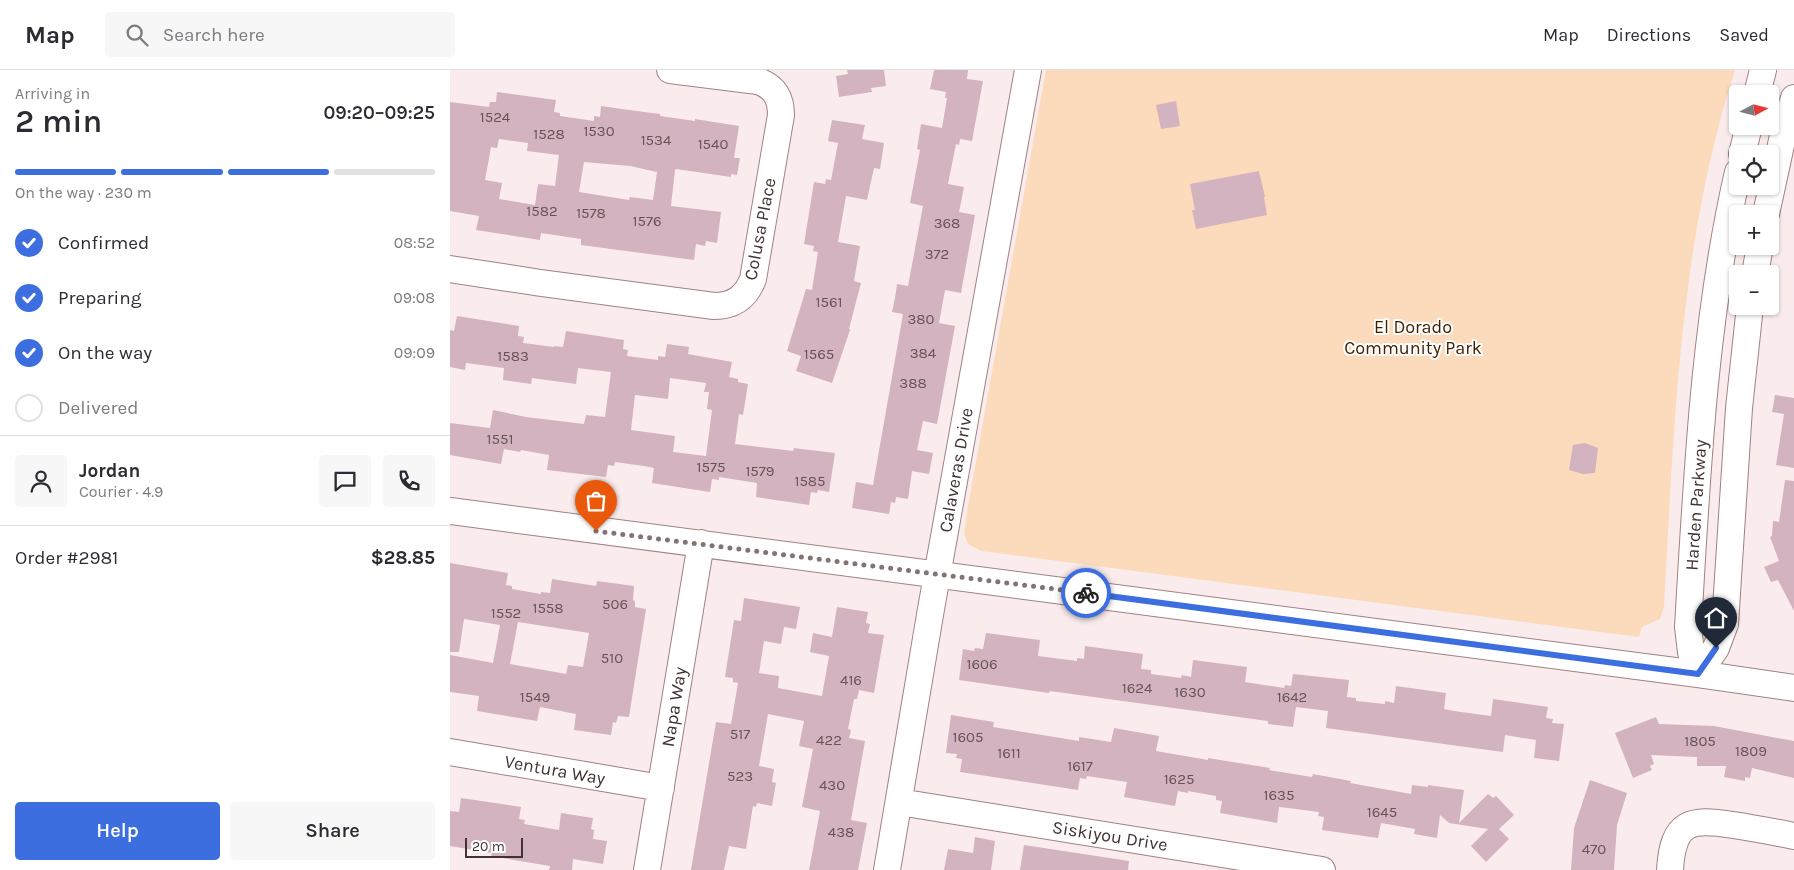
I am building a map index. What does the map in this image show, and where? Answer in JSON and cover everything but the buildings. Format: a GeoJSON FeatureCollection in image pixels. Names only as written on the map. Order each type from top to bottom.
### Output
{"type":"FeatureCollection","features":[{"type":"Feature","properties":{"kind":"street","name":"Colusa Place"},"geometry":{"type":"LineString","coordinates":[[450,269],[714,306],[727,305],[738,301],[747,292],[753,279],[781,115],[779,100],[771,88],[758,81],[670,70]]}},
{"type":"Feature","properties":{"kind":"street","name":"Calaveras Drive"},"geometry":{"type":"LineString","coordinates":[[886,870],[1028,70]]}},
{"type":"Feature","properties":{"kind":"street"},"geometry":{"type":"LineString","coordinates":[[1759,85],[1763,70]]}},
{"type":"Feature","properties":{"kind":"street"},"geometry":{"type":"LineString","coordinates":[[1768,205],[1784,131],[1794,98]]}},
{"type":"Feature","properties":{"kind":"street","name":"Harden Parkway"},"geometry":{"type":"LineString","coordinates":[[1698,674],[1691,652],[1688,626],[1699,449],[1707,357],[1721,255],[1733,195]]}},
{"type":"Feature","properties":{"kind":"street","name":"Harden Parkway"},"geometry":{"type":"LineString","coordinates":[[1698,674],[1716,648],[1725,624],[1738,418],[1749,315]]}},
{"type":"Feature","properties":{"kind":"street"},"geometry":{"type":"LineString","coordinates":[[450,511],[1794,688]]}},
{"type":"Feature","properties":{"kind":"street","name":"Napa Way"},"geometry":{"type":"LineString","coordinates":[[647,870],[701,544]]}},
{"type":"Feature","properties":{"kind":"street","name":"Ventura Way"},"geometry":{"type":"LineString","coordinates":[[450,752],[661,788]]}},
{"type":"Feature","properties":{"kind":"street","name":"Siskiyou Drive"},"geometry":{"type":"LineString","coordinates":[[898,802],[1322,870]]}},
{"type":"Feature","properties":{"kind":"street"},"geometry":{"type":"LineString","coordinates":[[1670,870],[1675,840],[1684,828],[1694,822],[1711,822],[1794,836]]}},
{"type":"Feature","properties":{"kind":"green space","name":"El Dorado Community Park"},"geometry":{"type":"Polygon","coordinates":[[[1046,70],[1735,70],[1729,85],[1716,135],[1702,201],[1682,336],[1671,472],[1664,607],[1660,619],[1642,627],[1639,637],[981,551],[968,544],[964,534],[1046,70]]]}},
{"type":"Feature","properties":{"kind":"way so far"},"geometry":{"type":"LineString","coordinates":[[596,531],[1086,593]]}},
{"type":"Feature","properties":{"kind":"route"},"geometry":{"type":"LineString","coordinates":[[1086,593],[1698,674],[1716,648]]}}]}
